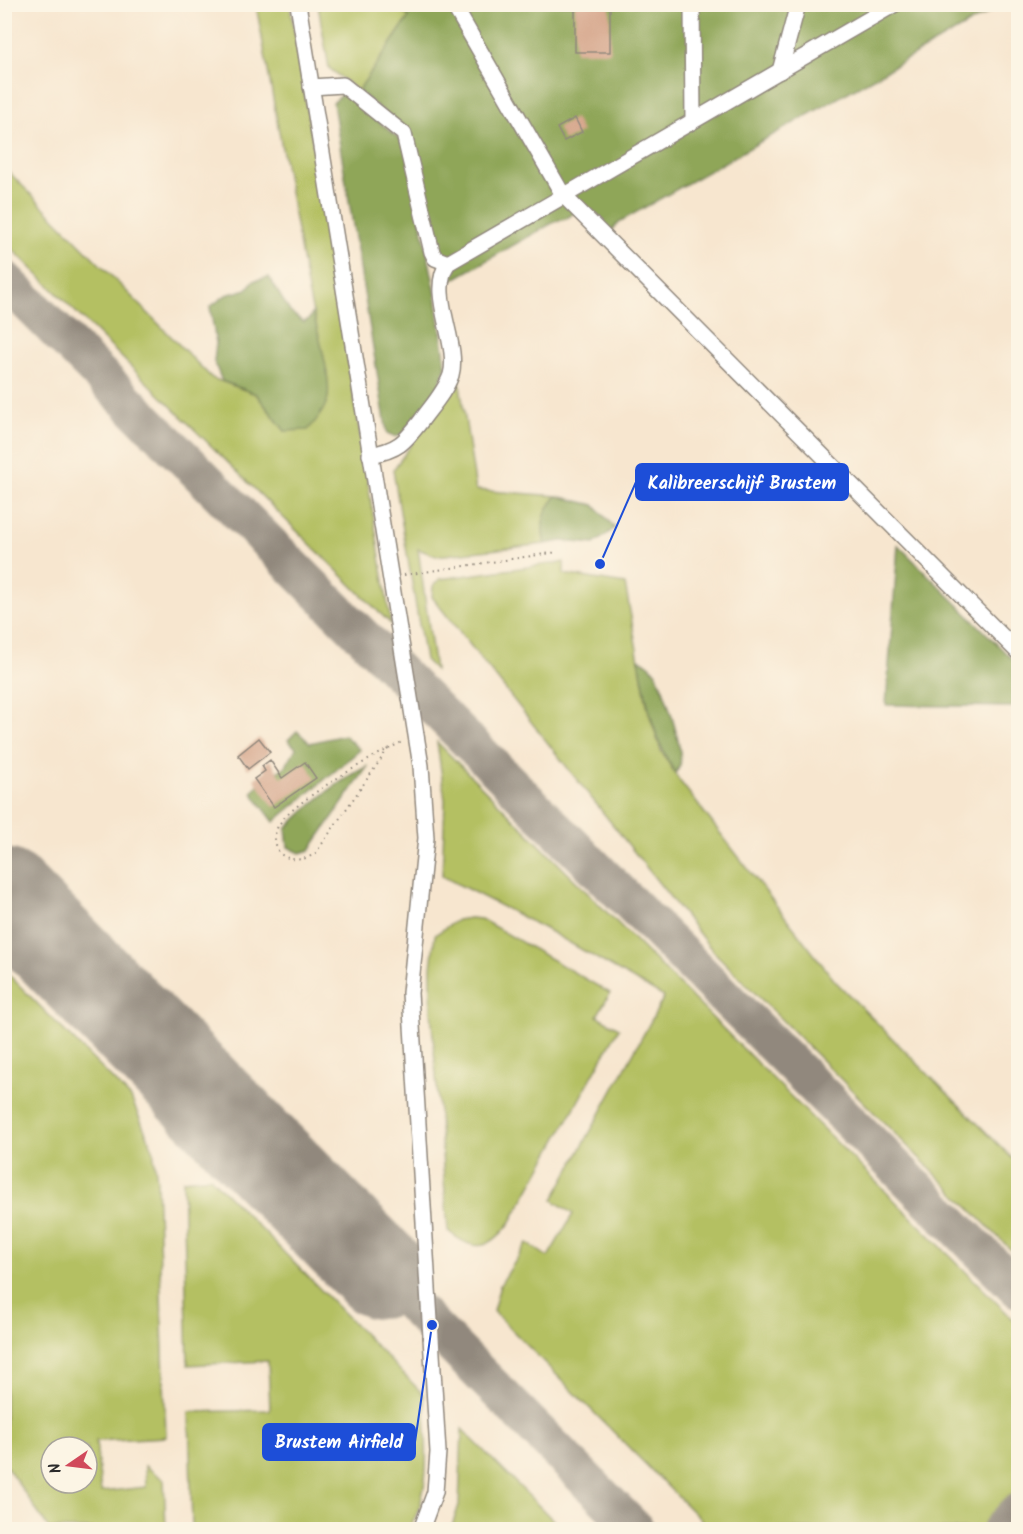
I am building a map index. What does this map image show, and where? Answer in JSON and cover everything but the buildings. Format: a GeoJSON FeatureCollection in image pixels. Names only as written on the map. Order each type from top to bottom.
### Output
{"type":"FeatureCollection","features":[{"type":"Feature","properties":{"kind":"lane"},"geometry":{"type":"LineString","coordinates":[[298,4],[424,795],[426,838],[410,993],[438,1452],[435,1492],[421,1530]]}},
{"type":"Feature","properties":{"kind":"lane"},"geometry":{"type":"LineString","coordinates":[[453,4],[563,195],[1018,652]]}},
{"type":"Feature","properties":{"kind":"lane"},"geometry":{"type":"LineString","coordinates":[[692,4],[693,120]]}},
{"type":"Feature","properties":{"kind":"lane"},"geometry":{"type":"LineString","coordinates":[[780,70],[798,4]]}},
{"type":"Feature","properties":{"kind":"lane"},"geometry":{"type":"LineString","coordinates":[[370,455],[390,452],[404,443],[442,392],[450,375],[451,360],[441,279],[448,263],[895,4]]}},
{"type":"Feature","properties":{"kind":"lane"},"geometry":{"type":"LineString","coordinates":[[311,87],[343,85],[404,134],[432,252],[435,258],[448,263]]}},
{"type":"Feature","properties":{"kind":"path"},"geometry":{"type":"LineString","coordinates":[[390,578],[446,567],[558,552]]}},
{"type":"Feature","properties":{"kind":"path"},"geometry":{"type":"LineString","coordinates":[[388,749],[315,854],[304,860],[292,860],[279,853],[275,844],[279,825],[322,789],[355,766],[388,749],[416,737]]}},
{"type":"Feature","properties":{"kind":"green space"},"geometry":{"type":"Polygon","coordinates":[[[256,5],[290,5],[391,624],[5,242],[4,167],[212,378],[256,394],[285,431],[328,397],[324,362],[308,291],[256,5]]]}},
{"type":"Feature","properties":{"kind":"green space"},"geometry":{"type":"Polygon","coordinates":[[[318,5],[396,5],[409,17],[358,91],[329,68],[318,5]]]}},
{"type":"Feature","properties":{"kind":"green space"},"geometry":{"type":"Polygon","coordinates":[[[396,5],[1002,5],[619,222],[610,233],[584,205],[566,219],[556,221],[447,283],[408,131],[358,91],[409,17],[396,5]]]}},
{"type":"Feature","properties":{"kind":"green space"},"geometry":{"type":"Polygon","coordinates":[[[344,92],[405,144],[436,294],[446,366],[439,386],[404,433],[396,437],[387,433],[333,103],[344,92]]]}},
{"type":"Feature","properties":{"kind":"green space"},"geometry":{"type":"Polygon","coordinates":[[[269,277],[290,312],[304,322],[313,312],[324,355],[328,378],[328,397],[325,406],[308,430],[285,431],[256,394],[222,381],[214,362],[216,343],[210,307],[226,295],[247,289],[253,281],[269,277]]]}},
{"type":"Feature","properties":{"kind":"green space"},"geometry":{"type":"Polygon","coordinates":[[[459,378],[476,490],[557,496],[544,518],[545,544],[436,556],[418,549],[435,670],[425,660],[393,470],[459,378]]]}},
{"type":"Feature","properties":{"kind":"green space"},"geometry":{"type":"Polygon","coordinates":[[[557,496],[594,505],[615,528],[594,544],[562,541],[545,544],[544,518],[557,496]]]}},
{"type":"Feature","properties":{"kind":"green space"},"geometry":{"type":"Polygon","coordinates":[[[898,545],[1018,665],[1018,707],[886,705],[898,545]]]}},
{"type":"Feature","properties":{"kind":"green space"},"geometry":{"type":"Polygon","coordinates":[[[564,562],[564,574],[625,584],[648,710],[661,751],[679,780],[835,981],[1018,1164],[1018,1257],[712,950],[432,597],[433,586],[440,579],[564,562]]]}},
{"type":"Feature","properties":{"kind":"green space"},"geometry":{"type":"Polygon","coordinates":[[[639,659],[654,670],[667,702],[679,746],[680,765],[675,773],[656,732],[639,659]]]}},
{"type":"Feature","properties":{"kind":"green space"},"geometry":{"type":"Polygon","coordinates":[[[297,731],[310,743],[344,735],[360,750],[274,822],[252,793],[258,785],[286,766],[296,748],[288,740],[297,731]]]}},
{"type":"Feature","properties":{"kind":"green space"},"geometry":{"type":"Polygon","coordinates":[[[437,742],[1018,1324],[1018,1499],[987,1529],[710,1529],[493,1311],[500,1285],[527,1243],[548,1257],[573,1214],[553,1200],[664,997],[544,928],[442,876],[445,800],[437,742]]]}},
{"type":"Feature","properties":{"kind":"green space"},"geometry":{"type":"Polygon","coordinates":[[[368,766],[310,850],[300,853],[288,847],[286,829],[324,794],[368,766]]]}},
{"type":"Feature","properties":{"kind":"green space"},"geometry":{"type":"Polygon","coordinates":[[[481,919],[610,993],[597,1016],[619,1028],[510,1223],[495,1239],[481,1245],[466,1243],[448,1231],[431,1010],[431,967],[435,935],[457,920],[481,919]]]}},
{"type":"Feature","properties":{"kind":"green space"},"geometry":{"type":"Polygon","coordinates":[[[5,971],[131,1098],[153,1149],[157,1180],[166,1437],[99,1441],[99,1435],[39,1435],[39,1495],[99,1495],[99,1472],[101,1492],[146,1487],[145,1466],[164,1480],[166,1529],[49,1529],[5,1464],[5,971]]]}},
{"type":"Feature","properties":{"kind":"green space"},"geometry":{"type":"Polygon","coordinates":[[[210,1177],[424,1395],[425,1481],[417,1514],[409,1529],[192,1529],[189,1412],[270,1410],[268,1361],[188,1365],[183,1180],[210,1177]]]}},
{"type":"Feature","properties":{"kind":"green space"},"geometry":{"type":"Polygon","coordinates":[[[462,1429],[562,1529],[451,1529],[459,1505],[462,1429]]]}},
{"type":"Feature","properties":{"kind":"taxiway"},"geometry":{"type":"LineString","coordinates":[[4,279],[1018,1289]]}},
{"type":"Feature","properties":{"kind":"taxiway"},"geometry":{"type":"LineString","coordinates":[[379,1272],[636,1530]]}},
{"type":"Feature","properties":{"kind":"taxiway"},"geometry":{"type":"LineString","coordinates":[[1001,1530],[1018,1512]]}},
{"type":"Feature","properties":{"kind":"runway"},"geometry":{"type":"LineString","coordinates":[[4,895],[379,1272]]}},
{"type":"Feature","properties":{"kind":"place","name":"Kalibreerschijf Brustem"},"geometry":{"type":"Point","coordinates":[600,564]}},
{"type":"Feature","properties":{"kind":"place","name":"Brustem Airfield"},"geometry":{"type":"Point","coordinates":[432,1325]}}]}
